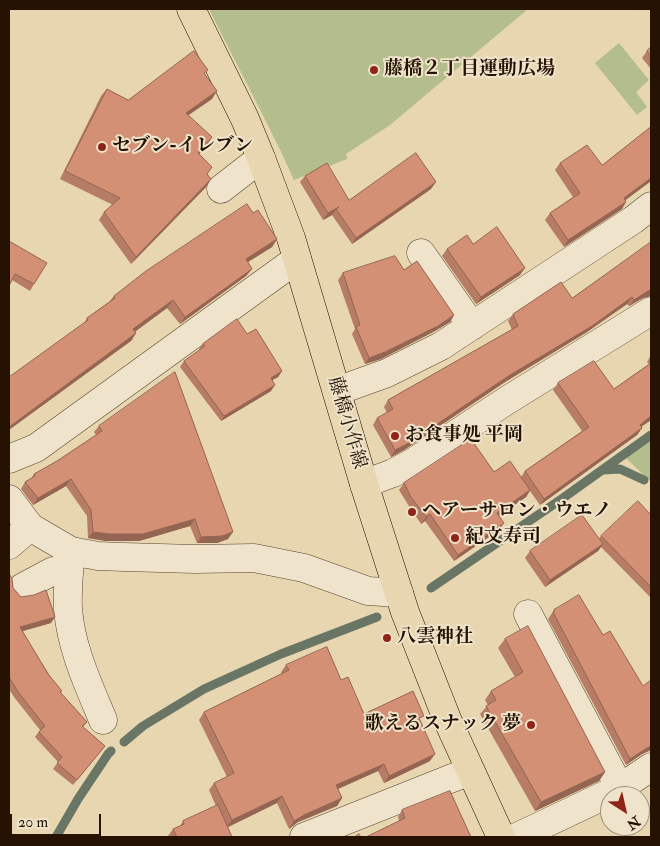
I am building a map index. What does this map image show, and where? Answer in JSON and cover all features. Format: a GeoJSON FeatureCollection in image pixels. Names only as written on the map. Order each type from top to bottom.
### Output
{"type":"FeatureCollection","features":[{"type":"Feature","properties":{"kind":"main road","name":"藤橋小作線"},"geometry":{"type":"LineString","coordinates":[[191,9],[245,119],[288,230],[364,484],[399,593],[421,655],[470,771],[501,837]]}},
{"type":"Feature","properties":{"kind":"street"},"geometry":{"type":"LineString","coordinates":[[221,189],[261,158]]}},
{"type":"Feature","properties":{"kind":"street"},"geometry":{"type":"LineString","coordinates":[[337,391],[387,374],[432,350],[634,220],[651,206]]}},
{"type":"Feature","properties":{"kind":"street"},"geometry":{"type":"LineString","coordinates":[[421,253],[472,326]]}},
{"type":"Feature","properties":{"kind":"street"},"geometry":{"type":"LineString","coordinates":[[9,459],[36,448],[297,259]]}},
{"type":"Feature","properties":{"kind":"street"},"geometry":{"type":"LineString","coordinates":[[364,484],[393,473],[412,463],[506,401],[651,311]]}},
{"type":"Feature","properties":{"kind":"street"},"geometry":{"type":"LineString","coordinates":[[9,499],[30,527],[70,561]]}},
{"type":"Feature","properties":{"kind":"street"},"geometry":{"type":"LineString","coordinates":[[9,545],[30,527]]}},
{"type":"Feature","properties":{"kind":"street"},"geometry":{"type":"LineString","coordinates":[[23,587],[54,572],[70,561],[98,556],[195,559],[254,558],[304,568],[368,591],[399,593]]}},
{"type":"Feature","properties":{"kind":"street"},"geometry":{"type":"LineString","coordinates":[[70,561],[68,610],[72,638],[83,673],[103,720]]}},
{"type":"Feature","properties":{"kind":"street"},"geometry":{"type":"LineString","coordinates":[[528,614],[619,786]]}},
{"type":"Feature","properties":{"kind":"street"},"geometry":{"type":"LineString","coordinates":[[623,786],[651,767]]}},
{"type":"Feature","properties":{"kind":"street"},"geometry":{"type":"LineString","coordinates":[[304,837],[470,771]]}},
{"type":"Feature","properties":{"kind":"street"},"geometry":{"type":"LineString","coordinates":[[517,837],[600,798]]}},
{"type":"Feature","properties":{"kind":"green space","name":"藤橋２丁目運動広場"},"geometry":{"type":"Polygon","coordinates":[[[209,9],[528,9],[390,125],[346,154],[347,159],[294,180],[209,9]]]}},
{"type":"Feature","properties":{"kind":"green space"},"geometry":{"type":"Polygon","coordinates":[[[619,43],[649,80],[636,92],[647,107],[637,115],[595,63],[619,43]]]}},
{"type":"Feature","properties":{"kind":"green space"},"geometry":{"type":"Polygon","coordinates":[[[651,440],[651,482],[626,458],[651,440]]]}},
{"type":"Feature","properties":{"kind":"building"},"geometry":{"type":"Polygon","coordinates":[[[651,47],[651,56],[647,51],[651,47]]]}},
{"type":"Feature","properties":{"kind":"building"},"geometry":{"type":"Polygon","coordinates":[[[194,51],[208,70],[204,73],[217,91],[186,113],[212,137],[198,153],[212,167],[207,174],[211,179],[136,257],[104,212],[120,198],[65,171],[107,89],[128,100],[194,51]]]}},
{"type":"Feature","properties":{"kind":"building"},"geometry":{"type":"Polygon","coordinates":[[[651,127],[651,178],[624,198],[626,202],[568,240],[550,213],[580,193],[560,163],[587,145],[602,165],[651,127]]]}},
{"type":"Feature","properties":{"kind":"building"},"geometry":{"type":"Polygon","coordinates":[[[416,153],[436,182],[356,238],[336,209],[339,207],[328,213],[305,176],[327,163],[349,200],[416,153]]]}},
{"type":"Feature","properties":{"kind":"building"},"geometry":{"type":"Polygon","coordinates":[[[247,204],[253,213],[258,210],[277,239],[246,259],[252,269],[185,317],[173,300],[133,329],[136,333],[9,427],[9,377],[88,320],[87,318],[115,298],[114,296],[146,271],[247,204]]]}},
{"type":"Feature","properties":{"kind":"building"},"geometry":{"type":"Polygon","coordinates":[[[497,227],[525,268],[481,297],[447,249],[467,235],[473,244],[497,227]]]}},
{"type":"Feature","properties":{"kind":"building"},"geometry":{"type":"Polygon","coordinates":[[[9,241],[47,263],[34,284],[15,274],[9,286],[9,241]]]}},
{"type":"Feature","properties":{"kind":"building"},"geometry":{"type":"Polygon","coordinates":[[[651,242],[651,290],[634,300],[632,297],[592,326],[510,375],[409,443],[395,450],[377,418],[393,409],[388,400],[518,326],[513,314],[561,282],[572,298],[651,242]]]}},
{"type":"Feature","properties":{"kind":"building"},"geometry":{"type":"Polygon","coordinates":[[[395,256],[404,270],[417,261],[454,315],[438,326],[369,358],[356,327],[360,325],[343,273],[395,256]]]}},
{"type":"Feature","properties":{"kind":"building"},"geometry":{"type":"Polygon","coordinates":[[[237,319],[247,334],[256,329],[282,371],[271,378],[275,385],[224,416],[184,361],[205,346],[203,344],[237,319]]]}},
{"type":"Feature","properties":{"kind":"building"},"geometry":{"type":"Polygon","coordinates":[[[594,361],[614,389],[651,363],[651,416],[640,425],[642,428],[544,499],[525,471],[589,427],[558,383],[594,361]]]}},
{"type":"Feature","properties":{"kind":"building"},"geometry":{"type":"Polygon","coordinates":[[[175,372],[233,532],[222,536],[201,537],[195,519],[143,534],[93,532],[91,510],[71,479],[38,498],[25,482],[35,476],[34,474],[102,431],[99,426],[175,372]]]}},
{"type":"Feature","properties":{"kind":"building"},"geometry":{"type":"Polygon","coordinates":[[[471,439],[494,472],[510,461],[530,490],[497,513],[504,523],[458,555],[430,514],[426,517],[411,497],[404,483],[471,439]]]}},
{"type":"Feature","properties":{"kind":"building"},"geometry":{"type":"Polygon","coordinates":[[[638,501],[651,515],[651,587],[601,536],[638,501]]]}},
{"type":"Feature","properties":{"kind":"building"},"geometry":{"type":"Polygon","coordinates":[[[582,515],[603,544],[550,580],[530,551],[582,515]]]}},
{"type":"Feature","properties":{"kind":"building"},"geometry":{"type":"Polygon","coordinates":[[[9,573],[13,588],[21,597],[34,595],[46,590],[55,617],[20,627],[48,674],[62,691],[60,692],[87,722],[82,726],[105,746],[77,780],[57,763],[62,757],[39,732],[45,726],[18,692],[9,677],[9,573]]]}},
{"type":"Feature","properties":{"kind":"building"},"geometry":{"type":"Polygon","coordinates":[[[579,595],[603,635],[610,631],[643,686],[651,680],[651,746],[630,759],[553,612],[579,595]]]}},
{"type":"Feature","properties":{"kind":"building"},"geometry":{"type":"Polygon","coordinates":[[[528,626],[605,772],[541,802],[486,706],[496,700],[491,691],[523,672],[505,639],[528,626]]]}},
{"type":"Feature","properties":{"kind":"building"},"geometry":{"type":"Polygon","coordinates":[[[327,647],[341,680],[348,677],[364,714],[413,691],[424,716],[419,718],[435,754],[389,776],[384,764],[336,785],[342,798],[294,821],[282,796],[232,820],[214,783],[234,773],[204,712],[289,670],[286,665],[327,647]]]}},
{"type":"Feature","properties":{"kind":"building"},"geometry":{"type":"Polygon","coordinates":[[[450,791],[471,837],[366,837],[405,818],[402,810],[450,791]]]}},
{"type":"Feature","properties":{"kind":"building"},"geometry":{"type":"Polygon","coordinates":[[[218,805],[232,837],[177,837],[173,829],[184,824],[183,821],[218,805]]]}},
{"type":"Feature","properties":{"kind":"waterway"},"geometry":{"type":"LineString","coordinates":[[431,588],[651,435]]}},
{"type":"Feature","properties":{"kind":"waterway"},"geometry":{"type":"LineString","coordinates":[[603,470],[620,469],[644,480]]}},
{"type":"Feature","properties":{"kind":"waterway"},"geometry":{"type":"LineString","coordinates":[[124,742],[143,726],[204,689],[281,654],[377,617]]}},
{"type":"Feature","properties":{"kind":"waterway"},"geometry":{"type":"LineString","coordinates":[[56,837],[78,799],[111,751]]}},
{"type":"Feature","properties":{"kind":"place","name":"藤橋２丁目運動広場"},"geometry":{"type":"Point","coordinates":[374,70]}},
{"type":"Feature","properties":{"kind":"place","name":"セブン-イレブン"},"geometry":{"type":"Point","coordinates":[102,147]}},
{"type":"Feature","properties":{"kind":"place","name":"お食事処 平岡"},"geometry":{"type":"Point","coordinates":[395,436]}},
{"type":"Feature","properties":{"kind":"place","name":"ヘアーサロン・ウエノ"},"geometry":{"type":"Point","coordinates":[412,512]}},
{"type":"Feature","properties":{"kind":"place","name":"紀文寿司"},"geometry":{"type":"Point","coordinates":[455,538]}},
{"type":"Feature","properties":{"kind":"place","name":"八雲神社"},"geometry":{"type":"Point","coordinates":[387,638]}},
{"type":"Feature","properties":{"kind":"place","name":"歌えるスナック 夢"},"geometry":{"type":"Point","coordinates":[531,725]}}]}
